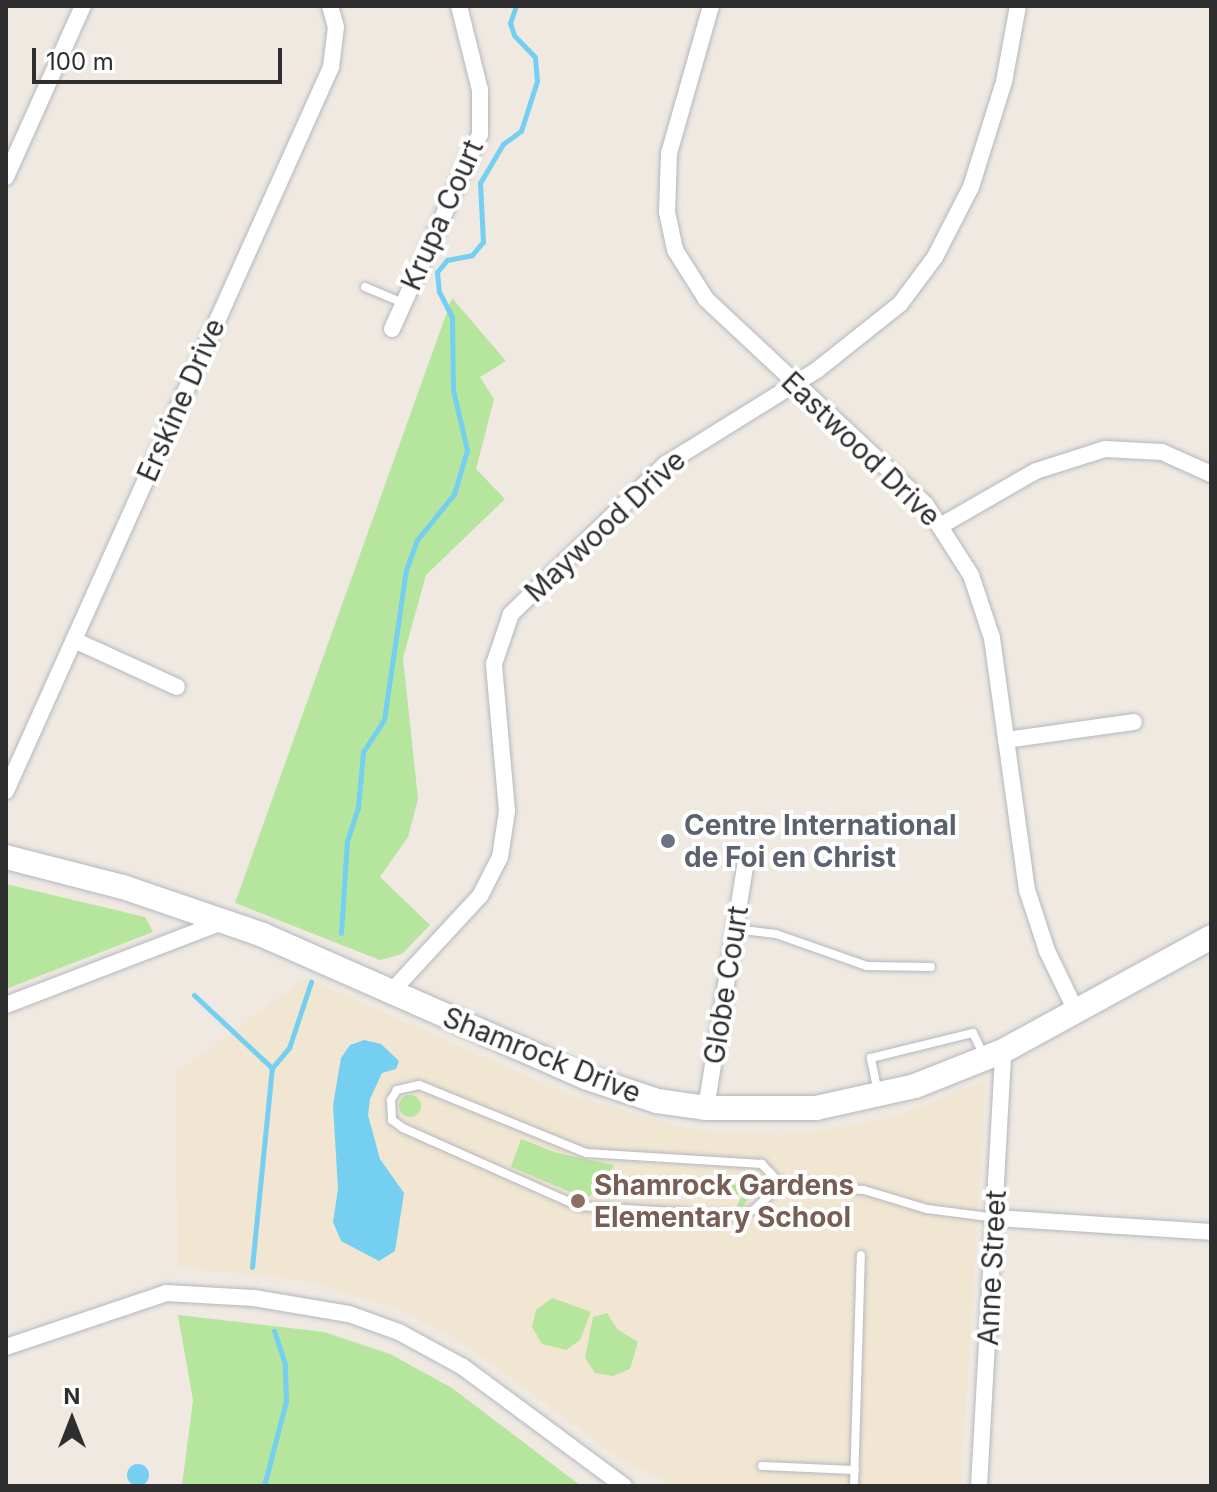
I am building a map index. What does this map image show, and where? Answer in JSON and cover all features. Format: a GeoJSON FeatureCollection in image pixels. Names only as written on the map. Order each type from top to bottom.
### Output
{"type":"FeatureCollection","features":[{"type":"Feature","properties":{"kind":"street"},"geometry":{"type":"LineString","coordinates":[[6,177],[83,6]]}},
{"type":"Feature","properties":{"kind":"street","name":"Erskine Drive"},"geometry":{"type":"LineString","coordinates":[[6,791],[331,67],[336,27],[330,6]]}},
{"type":"Feature","properties":{"kind":"street","name":"Krupa Court"},"geometry":{"type":"LineString","coordinates":[[392,329],[480,134],[480,90],[459,6]]}},
{"type":"Feature","properties":{"kind":"street","name":"Eastwood Drive"},"geometry":{"type":"LineString","coordinates":[[711,6],[669,153],[668,225],[675,250],[706,299],[909,487],[942,525],[971,575],[987,617],[1027,890],[1047,951],[1076,1011]]}},
{"type":"Feature","properties":{"kind":"street","name":"Maywood Drive"},"geometry":{"type":"LineString","coordinates":[[391,992],[480,896],[500,857],[507,811],[494,677],[497,648],[511,614],[666,464],[793,382],[887,316],[935,257],[987,144],[1018,6]]}},
{"type":"Feature","properties":{"kind":"street"},"geometry":{"type":"LineString","coordinates":[[942,525],[1001,487],[1105,449],[1162,452],[1211,474]]}},
{"type":"Feature","properties":{"kind":"street"},"geometry":{"type":"LineString","coordinates":[[74,640],[177,687]]}},
{"type":"Feature","properties":{"kind":"street"},"geometry":{"type":"LineString","coordinates":[[1006,740],[1134,722]]}},
{"type":"Feature","properties":{"kind":"street","name":"Shamrock Drive"},"geometry":{"type":"LineString","coordinates":[[6,857],[84,875],[225,921],[611,1087],[706,1108],[770,1112],[879,1097],[994,1054],[1211,937]]}},
{"type":"Feature","properties":{"kind":"street","name":"Globe Court"},"geometry":{"type":"LineString","coordinates":[[706,1108],[746,862]]}},
{"type":"Feature","properties":{"kind":"street"},"geometry":{"type":"LineString","coordinates":[[6,1005],[225,921]]}},
{"type":"Feature","properties":{"kind":"street","name":"Anne Street"},"geometry":{"type":"LineString","coordinates":[[979,1486],[996,1218],[994,1054]]}},
{"type":"Feature","properties":{"kind":"street"},"geometry":{"type":"LineString","coordinates":[[996,1218],[1211,1232]]}},
{"type":"Feature","properties":{"kind":"street"},"geometry":{"type":"LineString","coordinates":[[6,1347],[166,1293],[254,1298],[349,1314],[399,1332],[463,1367],[624,1486]]}},
{"type":"Feature","properties":{"kind":"lane"},"geometry":{"type":"LineString","coordinates":[[365,287],[403,303]]}},
{"type":"Feature","properties":{"kind":"lane"},"geometry":{"type":"LineString","coordinates":[[735,929],[776,934],[867,966],[931,967]]}},
{"type":"Feature","properties":{"kind":"lane"},"geometry":{"type":"LineString","coordinates":[[879,1097],[871,1058],[973,1033],[994,1054]]}},
{"type":"Feature","properties":{"kind":"lane"},"geometry":{"type":"LineString","coordinates":[[781,1184],[755,1209],[737,1216],[578,1206],[403,1128],[392,1120],[391,1100],[397,1090],[419,1085],[586,1153],[762,1164],[781,1184],[864,1190],[927,1209],[996,1218]]}},
{"type":"Feature","properties":{"kind":"lane"},"geometry":{"type":"LineString","coordinates":[[854,1486],[861,1255]]}},
{"type":"Feature","properties":{"kind":"lane"},"geometry":{"type":"LineString","coordinates":[[762,1466],[855,1470]]}},
{"type":"Feature","properties":{"kind":"shaded area","name":"Shamrock Gardens Elementary School"},"geometry":{"type":"Polygon","coordinates":[[[306,978],[570,1095],[687,1129],[779,1135],[841,1128],[901,1115],[986,1080],[961,1486],[675,1486],[621,1459],[469,1347],[401,1309],[302,1280],[178,1267],[176,1073],[306,978]]]}},
{"type":"Feature","properties":{"kind":"green space"},"geometry":{"type":"Polygon","coordinates":[[[452,298],[506,361],[480,377],[494,399],[476,469],[505,499],[426,575],[403,658],[418,799],[408,837],[380,877],[430,925],[402,954],[380,960],[235,903],[452,298]]]}},
{"type":"Feature","properties":{"kind":"green space"},"geometry":{"type":"Polygon","coordinates":[[[6,884],[145,917],[153,932],[6,989],[6,884]]]}},
{"type":"Feature","properties":{"kind":"green space"},"geometry":{"type":"Polygon","coordinates":[[[410,1095],[418,1098],[421,1106],[418,1114],[410,1117],[402,1114],[399,1106],[402,1098],[410,1095]]]}},
{"type":"Feature","properties":{"kind":"green space"},"geometry":{"type":"Polygon","coordinates":[[[521,1139],[557,1153],[614,1165],[608,1177],[754,1186],[761,1174],[763,1181],[741,1208],[737,1206],[742,1195],[598,1187],[587,1199],[511,1167],[521,1139]]]}},
{"type":"Feature","properties":{"kind":"green space"},"geometry":{"type":"Polygon","coordinates":[[[552,1298],[591,1312],[580,1340],[566,1350],[542,1344],[532,1327],[536,1310],[552,1298]]]}},
{"type":"Feature","properties":{"kind":"green space"},"geometry":{"type":"Polygon","coordinates":[[[607,1313],[617,1329],[638,1342],[630,1369],[613,1376],[595,1373],[585,1358],[593,1317],[607,1313]]]}},
{"type":"Feature","properties":{"kind":"green space"},"geometry":{"type":"Polygon","coordinates":[[[178,1315],[324,1332],[390,1354],[452,1388],[581,1486],[182,1486],[193,1400],[178,1315]]]}},
{"type":"Feature","properties":{"kind":"water"},"geometry":{"type":"Polygon","coordinates":[[[364,1040],[381,1044],[399,1061],[396,1069],[382,1073],[370,1099],[368,1115],[380,1159],[404,1193],[395,1251],[379,1261],[341,1241],[333,1222],[338,1189],[333,1105],[341,1058],[350,1045],[364,1040]]]}},
{"type":"Feature","properties":{"kind":"water"},"geometry":{"type":"Polygon","coordinates":[[[138,1464],[146,1467],[149,1475],[146,1483],[138,1486],[130,1483],[127,1475],[130,1467],[138,1464]]]}},
{"type":"Feature","properties":{"kind":"waterway"},"geometry":{"type":"LineString","coordinates":[[341,933],[347,841],[358,808],[363,752],[384,720],[406,570],[417,540],[454,494],[467,450],[453,390],[452,317],[439,292],[437,272],[447,260],[472,255],[483,242],[480,183],[503,144],[521,131],[537,81],[535,57],[514,35],[510,23],[516,6]]}},
{"type":"Feature","properties":{"kind":"waterway"},"geometry":{"type":"LineString","coordinates":[[252,1267],[272,1068],[289,1048],[311,982]]}},
{"type":"Feature","properties":{"kind":"waterway"},"geometry":{"type":"LineString","coordinates":[[194,995],[272,1068]]}},
{"type":"Feature","properties":{"kind":"waterway"},"geometry":{"type":"LineString","coordinates":[[264,1486],[286,1401],[285,1364],[274,1331]]}},
{"type":"Feature","properties":{"kind":"place","name":"Centre International de Foi en Christ"},"geometry":{"type":"Point","coordinates":[668,841]}},
{"type":"Feature","properties":{"kind":"place","name":"Shamrock Gardens Elementary School"},"geometry":{"type":"Point","coordinates":[578,1201]}}]}
